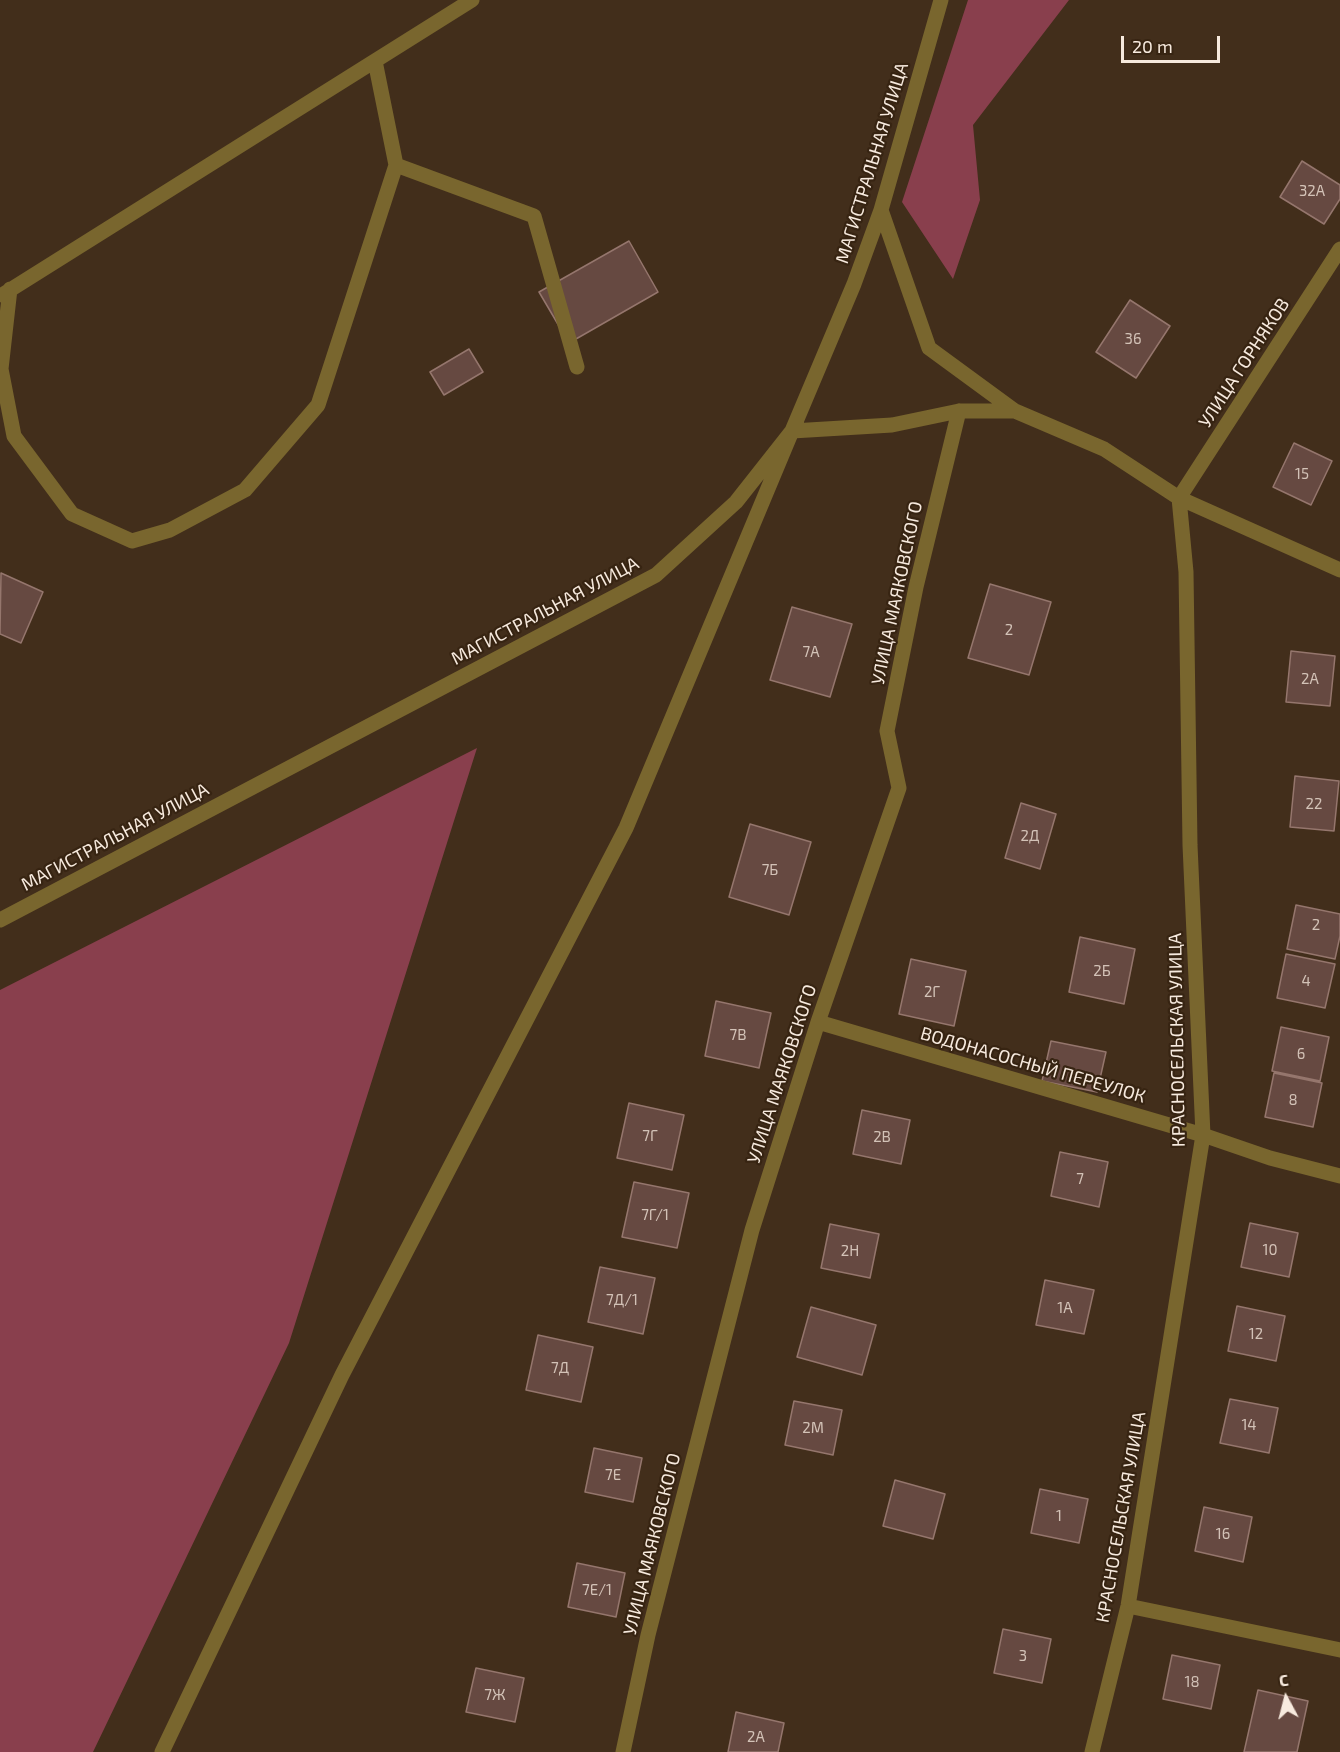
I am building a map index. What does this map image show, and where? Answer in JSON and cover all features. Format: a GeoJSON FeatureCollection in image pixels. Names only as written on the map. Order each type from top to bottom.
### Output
{"type":"FeatureCollection","features":[{"type":"Feature","properties":{"kind":"street"},"geometry":{"type":"LineString","coordinates":[[375,61],[396,165],[318,405],[245,490],[170,530],[132,541],[72,514],[14,436],[2,369],[5,293],[472,0]]}},
{"type":"Feature","properties":{"kind":"street","name":"МАГИСТРАЛЬНАЯ УЛИЦА"},"geometry":{"type":"LineString","coordinates":[[0,920],[656,576],[736,502],[792,430],[854,284],[881,210],[941,0]]}},
{"type":"Feature","properties":{"kind":"street"},"geometry":{"type":"LineString","coordinates":[[396,165],[534,216],[577,366]]}},
{"type":"Feature","properties":{"kind":"street"},"geometry":{"type":"LineString","coordinates":[[881,210],[929,348],[1015,411],[1104,449],[1179,498],[1340,570]]}},
{"type":"Feature","properties":{"kind":"street","name":"УЛИЦА ГОРНЯКОВ"},"geometry":{"type":"LineString","coordinates":[[1179,498],[1340,249]]}},
{"type":"Feature","properties":{"kind":"street"},"geometry":{"type":"LineString","coordinates":[[162,1752],[342,1375],[626,828],[792,430],[892,425],[958,411],[1015,411]]}},
{"type":"Feature","properties":{"kind":"street","name":"УЛИЦА МАЯКОВСКОГО"},"geometry":{"type":"LineString","coordinates":[[623,1752],[648,1635],[752,1230],[818,1022],[899,788],[887,731],[916,587],[958,411]]}},
{"type":"Feature","properties":{"kind":"street","name":"КРАСНОСЕЛЬСКАЯ УЛИЦА"},"geometry":{"type":"LineString","coordinates":[[1092,1752],[1128,1606],[1203,1135],[1190,844],[1186,572],[1179,498]]}},
{"type":"Feature","properties":{"kind":"street","name":"ВОДОНАСОСНЫЙ ПЕРЕУЛОК"},"geometry":{"type":"LineString","coordinates":[[818,1022],[1203,1135],[1270,1158],[1340,1176]]}},
{"type":"Feature","properties":{"kind":"street"},"geometry":{"type":"LineString","coordinates":[[1128,1606],[1340,1650]]}},
{"type":"Feature","properties":{"kind":"shaded area"},"geometry":{"type":"Polygon","coordinates":[[[968,0],[1069,0],[973,125],[980,200],[953,279],[902,202],[968,0]]]}},
{"type":"Feature","properties":{"kind":"shaded area"},"geometry":{"type":"Polygon","coordinates":[[[477,748],[289,1343],[93,1752],[0,1752],[0,990],[477,748]]]}},
{"type":"Feature","properties":{"kind":"building"},"geometry":{"type":"Polygon","coordinates":[[[1302,161],[1340,185],[1340,199],[1324,224],[1280,197],[1302,161]]]}},
{"type":"Feature","properties":{"kind":"building"},"geometry":{"type":"Polygon","coordinates":[[[629,241],[658,292],[569,343],[539,292],[629,241]]]}},
{"type":"Feature","properties":{"kind":"building"},"geometry":{"type":"Polygon","coordinates":[[[1130,300],[1170,326],[1136,378],[1096,352],[1130,300]]]}},
{"type":"Feature","properties":{"kind":"building"},"geometry":{"type":"Polygon","coordinates":[[[469,349],[483,372],[444,395],[430,372],[469,349]]]}},
{"type":"Feature","properties":{"kind":"building"},"geometry":{"type":"Polygon","coordinates":[[[1294,443],[1332,461],[1311,505],[1273,487],[1294,443]]]}},
{"type":"Feature","properties":{"kind":"building"},"geometry":{"type":"Polygon","coordinates":[[[1,573],[43,592],[21,643],[0,634],[1,573]]]}},
{"type":"Feature","properties":{"kind":"building"},"geometry":{"type":"Polygon","coordinates":[[[990,584],[1051,602],[1029,675],[968,658],[990,584]]]}},
{"type":"Feature","properties":{"kind":"building"},"geometry":{"type":"Polygon","coordinates":[[[792,607],[852,624],[830,697],[770,680],[792,607]]]}},
{"type":"Feature","properties":{"kind":"building"},"geometry":{"type":"Polygon","coordinates":[[[1291,651],[1335,656],[1330,706],[1286,702],[1291,651]]]}},
{"type":"Feature","properties":{"kind":"building"},"geometry":{"type":"Polygon","coordinates":[[[1295,776],[1339,781],[1334,831],[1290,827],[1295,776]]]}},
{"type":"Feature","properties":{"kind":"building"},"geometry":{"type":"Polygon","coordinates":[[[1021,803],[1056,814],[1040,869],[1005,858],[1021,803]]]}},
{"type":"Feature","properties":{"kind":"building"},"geometry":{"type":"Polygon","coordinates":[[[750,824],[811,842],[789,915],[729,897],[750,824]]]}},
{"type":"Feature","properties":{"kind":"building"},"geometry":{"type":"Polygon","coordinates":[[[1296,905],[1340,914],[1340,936],[1335,959],[1287,949],[1296,905]]]}},
{"type":"Feature","properties":{"kind":"building"},"geometry":{"type":"Polygon","coordinates":[[[1080,937],[1135,949],[1124,1004],[1069,992],[1080,937]]]}},
{"type":"Feature","properties":{"kind":"building"},"geometry":{"type":"Polygon","coordinates":[[[1286,954],[1335,964],[1325,1008],[1277,998],[1286,954]]]}},
{"type":"Feature","properties":{"kind":"building"},"geometry":{"type":"Polygon","coordinates":[[[911,959],[966,971],[954,1026],[899,1014],[911,959]]]}},
{"type":"Feature","properties":{"kind":"building"},"geometry":{"type":"Polygon","coordinates":[[[716,1001],[771,1013],[759,1068],[705,1056],[716,1001]]]}},
{"type":"Feature","properties":{"kind":"building"},"geometry":{"type":"Polygon","coordinates":[[[1281,1027],[1329,1037],[1320,1081],[1272,1071],[1281,1027]]]}},
{"type":"Feature","properties":{"kind":"building"},"geometry":{"type":"Polygon","coordinates":[[[1051,1041],[1106,1052],[1097,1092],[1042,1081],[1051,1041]]]}},
{"type":"Feature","properties":{"kind":"building"},"geometry":{"type":"Polygon","coordinates":[[[1274,1073],[1322,1083],[1313,1127],[1265,1117],[1274,1073]]]}},
{"type":"Feature","properties":{"kind":"building"},"geometry":{"type":"Polygon","coordinates":[[[629,1103],[684,1115],[672,1170],[617,1158],[629,1103]]]}},
{"type":"Feature","properties":{"kind":"building"},"geometry":{"type":"Polygon","coordinates":[[[862,1110],[910,1120],[901,1164],[853,1154],[862,1110]]]}},
{"type":"Feature","properties":{"kind":"building"},"geometry":{"type":"Polygon","coordinates":[[[1060,1152],[1108,1162],[1099,1207],[1051,1196],[1060,1152]]]}},
{"type":"Feature","properties":{"kind":"building"},"geometry":{"type":"Polygon","coordinates":[[[634,1182],[689,1193],[677,1248],[622,1237],[634,1182]]]}},
{"type":"Feature","properties":{"kind":"building"},"geometry":{"type":"Polygon","coordinates":[[[1250,1223],[1298,1233],[1289,1277],[1241,1267],[1250,1223]]]}},
{"type":"Feature","properties":{"kind":"building"},"geometry":{"type":"Polygon","coordinates":[[[830,1224],[879,1234],[870,1278],[821,1268],[830,1224]]]}},
{"type":"Feature","properties":{"kind":"building"},"geometry":{"type":"Polygon","coordinates":[[[600,1267],[655,1278],[643,1334],[588,1322],[600,1267]]]}},
{"type":"Feature","properties":{"kind":"building"},"geometry":{"type":"Polygon","coordinates":[[[1045,1280],[1094,1290],[1084,1334],[1036,1325],[1045,1280]]]}},
{"type":"Feature","properties":{"kind":"building"},"geometry":{"type":"Polygon","coordinates":[[[1237,1306],[1285,1316],[1276,1361],[1228,1351],[1237,1306]]]}},
{"type":"Feature","properties":{"kind":"building"},"geometry":{"type":"Polygon","coordinates":[[[811,1307],[876,1325],[862,1375],[797,1357],[811,1307]]]}},
{"type":"Feature","properties":{"kind":"building"},"geometry":{"type":"Polygon","coordinates":[[[538,1335],[593,1347],[581,1402],[526,1390],[538,1335]]]}},
{"type":"Feature","properties":{"kind":"building"},"geometry":{"type":"Polygon","coordinates":[[[1230,1399],[1278,1408],[1269,1453],[1220,1443],[1230,1399]]]}},
{"type":"Feature","properties":{"kind":"building"},"geometry":{"type":"Polygon","coordinates":[[[794,1401],[842,1410],[833,1455],[785,1445],[794,1401]]]}},
{"type":"Feature","properties":{"kind":"building"},"geometry":{"type":"Polygon","coordinates":[[[594,1448],[642,1458],[633,1502],[585,1492],[594,1448]]]}},
{"type":"Feature","properties":{"kind":"building"},"geometry":{"type":"Polygon","coordinates":[[[895,1480],[945,1494],[933,1539],[883,1526],[895,1480]]]}},
{"type":"Feature","properties":{"kind":"building"},"geometry":{"type":"Polygon","coordinates":[[[1040,1489],[1088,1499],[1079,1543],[1031,1533],[1040,1489]]]}},
{"type":"Feature","properties":{"kind":"building"},"geometry":{"type":"Polygon","coordinates":[[[1204,1507],[1252,1517],[1243,1562],[1195,1551],[1204,1507]]]}},
{"type":"Feature","properties":{"kind":"building"},"geometry":{"type":"Polygon","coordinates":[[[577,1563],[625,1573],[616,1617],[568,1607],[577,1563]]]}},
{"type":"Feature","properties":{"kind":"building"},"geometry":{"type":"Polygon","coordinates":[[[1003,1629],[1051,1639],[1042,1683],[994,1673],[1003,1629]]]}},
{"type":"Feature","properties":{"kind":"building"},"geometry":{"type":"Polygon","coordinates":[[[1172,1655],[1220,1665],[1211,1709],[1163,1699],[1172,1655]]]}},
{"type":"Feature","properties":{"kind":"building"},"geometry":{"type":"Polygon","coordinates":[[[476,1668],[524,1678],[515,1722],[466,1712],[476,1668]]]}},
{"type":"Feature","properties":{"kind":"building"},"geometry":{"type":"Polygon","coordinates":[[[1258,1690],[1308,1701],[1297,1752],[1244,1752],[1258,1690]]]}},
{"type":"Feature","properties":{"kind":"building"},"geometry":{"type":"Polygon","coordinates":[[[736,1712],[784,1723],[778,1752],[728,1752],[736,1712]]]}}]}
